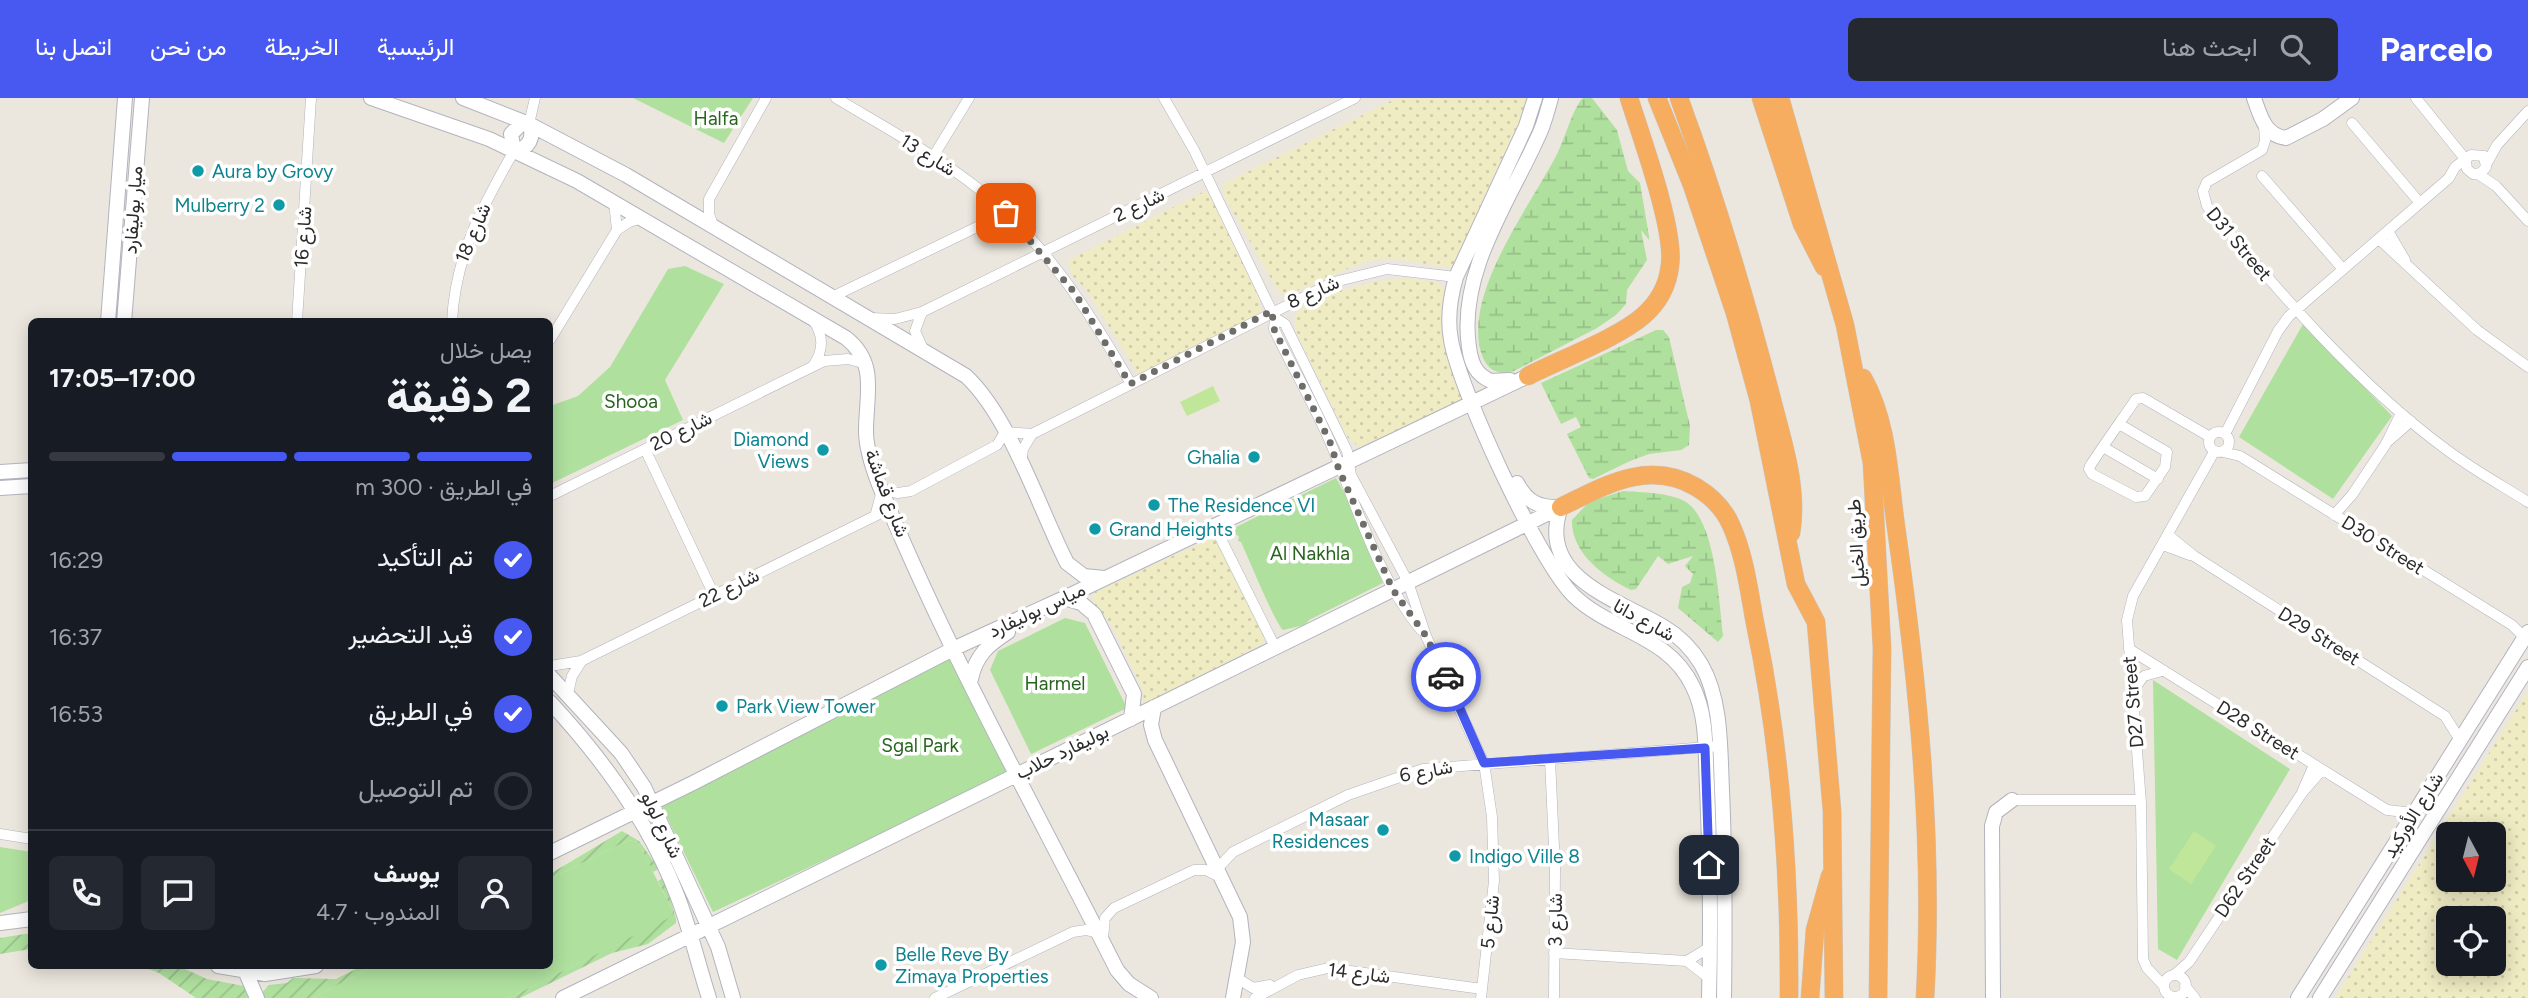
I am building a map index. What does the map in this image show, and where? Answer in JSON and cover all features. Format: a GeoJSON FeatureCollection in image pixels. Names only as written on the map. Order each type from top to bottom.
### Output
{"type":"FeatureCollection","features":[{"type":"Feature","properties":{"kind":"highway"},"geometry":{"type":"LineString","coordinates":[[1528,376],[1636,322],[1656,302],[1665,285],[1670,267],[1669,238],[1629,98]]}},
{"type":"Feature","properties":{"kind":"highway"},"geometry":{"type":"LineString","coordinates":[[1657,98],[1699,205],[1735,313],[1759,401],[1800,594],[1816,622],[1828,740],[1834,866],[1834,998]]}},
{"type":"Feature","properties":{"kind":"highway"},"geometry":{"type":"LineString","coordinates":[[1679,98],[1735,264],[1782,440],[1793,498],[1788,547]]}},
{"type":"Feature","properties":{"kind":"highway"},"geometry":{"type":"LineString","coordinates":[[1761,98],[1807,236],[1834,281]]}},
{"type":"Feature","properties":{"kind":"highway","name":"طريق الخيل"},"geometry":{"type":"LineString","coordinates":[[1780,98],[1834,281],[1854,364],[1872,463],[1880,598],[1882,813],[1878,998]]}},
{"type":"Feature","properties":{"kind":"highway"},"geometry":{"type":"LineString","coordinates":[[1854,364],[1868,387],[1881,424],[1913,657],[1925,832],[1925,998]]}},
{"type":"Feature","properties":{"kind":"highway"},"geometry":{"type":"LineString","coordinates":[[1561,507],[1617,480],[1657,475],[1696,487],[1712,499],[1730,524],[1742,562],[1776,738],[1786,858],[1789,998]]}},
{"type":"Feature","properties":{"kind":"highway"},"geometry":{"type":"LineString","coordinates":[[1810,998],[1818,917],[1834,866]]}},
{"type":"Feature","properties":{"kind":"street","name":"ميار بوليفارد"},"geometry":{"type":"LineString","coordinates":[[108,318],[125,98]]}},
{"type":"Feature","properties":{"kind":"street","name":"ميار بوليفارد"},"geometry":{"type":"LineString","coordinates":[[124,318],[142,98]]}},
{"type":"Feature","properties":{"kind":"street"},"geometry":{"type":"LineString","coordinates":[[140,118],[148,98]]}},
{"type":"Feature","properties":{"kind":"street","name":"شارع 16"},"geometry":{"type":"LineString","coordinates":[[297,318],[311,98]]}},
{"type":"Feature","properties":{"kind":"street","name":"شارع 16"},"geometry":{"type":"LineString","coordinates":[[312,111],[320,98]]}},
{"type":"Feature","properties":{"kind":"street"},"geometry":{"type":"LineString","coordinates":[[371,98],[438,119],[514,151],[614,202],[855,345],[867,364]]}},
{"type":"Feature","properties":{"kind":"street"},"geometry":{"type":"LineString","coordinates":[[463,98],[529,124],[584,152],[923,349],[977,386],[1004,432],[1067,563],[1084,576],[1105,578]]}},
{"type":"Feature","properties":{"kind":"street"},"geometry":{"type":"LineString","coordinates":[[514,151],[530,142],[532,132],[529,124],[535,98]]}},
{"type":"Feature","properties":{"kind":"street"},"geometry":{"type":"LineString","coordinates":[[714,228],[709,214],[709,199],[766,98]]}},
{"type":"Feature","properties":{"kind":"street","name":"شارع 13"},"geometry":{"type":"LineString","coordinates":[[836,98],[933,157],[982,191],[1006,213],[1041,253]]}},
{"type":"Feature","properties":{"kind":"street"},"geometry":{"type":"LineString","coordinates":[[933,157],[969,98]]}},
{"type":"Feature","properties":{"kind":"street"},"geometry":{"type":"LineString","coordinates":[[1164,98],[1206,173],[1273,314],[1286,327],[1344,463],[1393,590],[1426,636]]}},
{"type":"Feature","properties":{"kind":"street","name":"شارع 2"},"geometry":{"type":"LineString","coordinates":[[867,318],[895,319],[922,312],[1355,98]]}},
{"type":"Feature","properties":{"kind":"street","name":"شارع دانا"},"geometry":{"type":"LineString","coordinates":[[1535,98],[1526,126],[1456,277],[1449,313],[1456,362],[1528,524],[1556,574],[1572,594],[1602,617],[1656,644],[1680,666],[1700,704],[1712,747],[1724,855],[1724,998]]}},
{"type":"Feature","properties":{"kind":"street"},"geometry":{"type":"LineString","coordinates":[[1528,376],[1497,382],[1477,372],[1470,352],[1468,309],[1478,265],[1539,136],[1551,98]]}},
{"type":"Feature","properties":{"kind":"street"},"geometry":{"type":"LineString","coordinates":[[2254,98],[2264,125],[2276,136],[2291,138],[2352,98]]}},
{"type":"Feature","properties":{"kind":"street"},"geometry":{"type":"LineString","coordinates":[[2416,98],[2453,141],[2471,157],[2475,174],[2496,186],[2528,221]]}},
{"type":"Feature","properties":{"kind":"street"},"geometry":{"type":"LineString","coordinates":[[2449,178],[2475,174],[2487,164],[2497,145],[2528,111]]}},
{"type":"Feature","properties":{"kind":"street"},"geometry":{"type":"LineString","coordinates":[[2352,123],[2420,203]]}},
{"type":"Feature","properties":{"kind":"street","name":"D31 Street"},"geometry":{"type":"LineString","coordinates":[[2264,125],[2265,141],[2262,150],[2210,178],[2203,196],[2207,206],[2323,334],[2401,413],[2453,455],[2528,502]]}},
{"type":"Feature","properties":{"kind":"street"},"geometry":{"type":"LineString","coordinates":[[584,152],[591,138]]}},
{"type":"Feature","properties":{"kind":"street"},"geometry":{"type":"LineString","coordinates":[[2219,452],[2209,445],[2210,437],[2217,432],[2227,438],[2278,331],[2299,306],[2449,178],[2455,167],[2497,145]]}},
{"type":"Feature","properties":{"kind":"street","name":"شارع 18"},"geometry":{"type":"LineString","coordinates":[[452,318],[453,289],[466,242],[514,151]]}},
{"type":"Feature","properties":{"kind":"street"},"geometry":{"type":"LineString","coordinates":[[2471,157],[2484,156],[2496,186]]}},
{"type":"Feature","properties":{"kind":"street"},"geometry":{"type":"LineString","coordinates":[[2262,176],[2343,268]]}},
{"type":"Feature","properties":{"kind":"street"},"geometry":{"type":"LineString","coordinates":[[683,209],[709,199]]}},
{"type":"Feature","properties":{"kind":"street"},"geometry":{"type":"LineString","coordinates":[[614,202],[617,230]]}},
{"type":"Feature","properties":{"kind":"street"},"geometry":{"type":"LineString","coordinates":[[832,297],[1006,213]]}},
{"type":"Feature","properties":{"kind":"street"},"geometry":{"type":"LineString","coordinates":[[553,335],[617,230],[629,222],[643,218]]}},
{"type":"Feature","properties":{"kind":"street"},"geometry":{"type":"LineString","coordinates":[[2388,231],[2405,261]]}},
{"type":"Feature","properties":{"kind":"street"},"geometry":{"type":"LineString","coordinates":[[2379,239],[2477,330],[2528,367]]}},
{"type":"Feature","properties":{"kind":"street"},"geometry":{"type":"LineString","coordinates":[[1041,253],[1090,316],[1130,384]]}},
{"type":"Feature","properties":{"kind":"street","name":"شارع 8"},"geometry":{"type":"LineString","coordinates":[[1032,434],[1334,282],[1366,271],[1408,269],[1456,277]]}},
{"type":"Feature","properties":{"kind":"street"},"geometry":{"type":"LineString","coordinates":[[922,312],[915,331],[923,349]]}},
{"type":"Feature","properties":{"kind":"street"},"geometry":{"type":"LineString","coordinates":[[813,320],[819,328],[822,348],[813,366]]}},
{"type":"Feature","properties":{"kind":"street","name":"شارع 20"},"geometry":{"type":"LineString","coordinates":[[553,495],[813,366],[836,359],[867,364]]}},
{"type":"Feature","properties":{"kind":"street","name":"شارع قماشة"},"geometry":{"type":"LineString","coordinates":[[867,364],[867,442],[891,513],[955,648],[1101,938],[1122,977],[1152,998]]}},
{"type":"Feature","properties":{"kind":"street","name":"مياس بوليفارد"},"geometry":{"type":"LineString","coordinates":[[553,852],[955,648],[1528,376]]}},
{"type":"Feature","properties":{"kind":"street"},"geometry":{"type":"LineString","coordinates":[[2119,424],[2167,452],[2167,462],[2158,479],[2151,491],[2141,497],[2092,474],[2090,466],[2119,424],[2139,397],[2210,437]]}},
{"type":"Feature","properties":{"kind":"street"},"geometry":{"type":"LineString","coordinates":[[2338,518],[2386,443],[2401,413]]}},
{"type":"Feature","properties":{"kind":"street"},"geometry":{"type":"LineString","coordinates":[[2386,443],[2411,421]]}},
{"type":"Feature","properties":{"kind":"street"},"geometry":{"type":"LineString","coordinates":[[1004,432],[1032,434],[1023,449],[1021,466]]}},
{"type":"Feature","properties":{"kind":"street"},"geometry":{"type":"LineString","coordinates":[[876,513],[882,490],[898,493],[911,491],[997,445],[1004,432]]}},
{"type":"Feature","properties":{"kind":"street","name":"D27 Street"},"geometry":{"type":"LineString","coordinates":[[2180,991],[2164,991],[2143,958],[2140,800],[2127,620],[2131,602],[2227,438]]}},
{"type":"Feature","properties":{"kind":"street","name":"D30 Street"},"geometry":{"type":"LineString","coordinates":[[2227,438],[2240,456]]}},
{"type":"Feature","properties":{"kind":"street"},"geometry":{"type":"LineString","coordinates":[[2103,447],[2158,479]]}},
{"type":"Feature","properties":{"kind":"street"},"geometry":{"type":"LineString","coordinates":[[645,449],[714,595]]}},
{"type":"Feature","properties":{"kind":"street","name":"D30 Street"},"geometry":{"type":"LineString","coordinates":[[2219,452],[2240,456],[2526,634]]}},
{"type":"Feature","properties":{"kind":"street","name":"شارع دانا"},"geometry":{"type":"LineString","coordinates":[[1498,459],[1508,467],[1521,491],[1532,502],[1546,507],[1561,507],[1557,540],[1571,569],[1612,602],[1671,631],[1699,661],[1715,699],[1709,998]]}},
{"type":"Feature","properties":{"kind":"street"},"geometry":{"type":"LineString","coordinates":[[1344,463],[1408,582],[1426,636],[1484,763]]}},
{"type":"Feature","properties":{"kind":"street"},"geometry":{"type":"LineString","coordinates":[[0,472],[28,471]]}},
{"type":"Feature","properties":{"kind":"street"},"geometry":{"type":"LineString","coordinates":[[0,488],[28,486]]}},
{"type":"Feature","properties":{"kind":"street","name":"بوليفارد حلاب"},"geometry":{"type":"LineString","coordinates":[[563,998],[587,992],[690,936],[1561,507]]}},
{"type":"Feature","properties":{"kind":"street","name":"شارع 22"},"geometry":{"type":"LineString","coordinates":[[553,666],[581,661],[876,513],[891,513]]}},
{"type":"Feature","properties":{"kind":"street"},"geometry":{"type":"LineString","coordinates":[[1214,525],[1275,647]]}},
{"type":"Feature","properties":{"kind":"street","name":"D29 Street"},"geometry":{"type":"LineString","coordinates":[[2166,540],[2445,716],[2460,740]]}},
{"type":"Feature","properties":{"kind":"street"},"geometry":{"type":"LineString","coordinates":[[1065,598],[1081,603],[1094,614],[1134,694],[1131,719]]}},
{"type":"Feature","properties":{"kind":"street"},"geometry":{"type":"LineString","coordinates":[[971,680],[973,668],[985,648],[1025,616]]}},
{"type":"Feature","properties":{"kind":"street"},"geometry":{"type":"LineString","coordinates":[[2514,686],[2512,674],[2525,652],[2526,634]]}},
{"type":"Feature","properties":{"kind":"street","name":"شارع الأوركيد"},"geometry":{"type":"LineString","coordinates":[[2298,998],[2526,634]]}},
{"type":"Feature","properties":{"kind":"street","name":"D28 Street"},"geometry":{"type":"LineString","coordinates":[[2129,649],[2387,810],[2414,813]]}},
{"type":"Feature","properties":{"kind":"street"},"geometry":{"type":"LineString","coordinates":[[568,693],[572,676],[581,661]]}},
{"type":"Feature","properties":{"kind":"street","name":"شارع الأوركيد"},"geometry":{"type":"LineString","coordinates":[[2320,998],[2528,667]]}},
{"type":"Feature","properties":{"kind":"street"},"geometry":{"type":"LineString","coordinates":[[2133,691],[2144,676],[2162,671]]}},
{"type":"Feature","properties":{"kind":"street","name":"شارع لولو"},"geometry":{"type":"LineString","coordinates":[[553,679],[621,753],[653,802],[709,927],[733,998]]}},
{"type":"Feature","properties":{"kind":"street","name":"شارع لولو"},"geometry":{"type":"LineString","coordinates":[[553,706],[604,767],[654,845],[677,893],[709,998]]}},
{"type":"Feature","properties":{"kind":"street"},"geometry":{"type":"LineString","coordinates":[[1154,707],[1151,725],[1154,740],[1236,906],[1242,929],[1233,998]]}},
{"type":"Feature","properties":{"kind":"street","name":"D29 Street"},"geometry":{"type":"LineString","coordinates":[[2445,716],[2473,719]]}},
{"type":"Feature","properties":{"kind":"street","name":"شارع 6"},"geometry":{"type":"LineString","coordinates":[[1220,873],[1233,852],[1378,782],[1423,769],[1712,747]]}},
{"type":"Feature","properties":{"kind":"street","name":"شارع 3"},"geometry":{"type":"LineString","coordinates":[[1550,758],[1554,998]]}},
{"type":"Feature","properties":{"kind":"street","name":"شارع 5"},"geometry":{"type":"LineString","coordinates":[[1481,994],[1494,860],[1492,817],[1484,763]]}},
{"type":"Feature","properties":{"kind":"street","name":"D62 Street"},"geometry":{"type":"LineString","coordinates":[[2180,991],[2189,962],[2318,767]]}},
{"type":"Feature","properties":{"kind":"street"},"geometry":{"type":"LineString","coordinates":[[1993,998],[1992,827],[1996,812],[2012,800],[2140,800]]}},
{"type":"Feature","properties":{"kind":"street"},"geometry":{"type":"LineString","coordinates":[[2387,810],[2400,835]]}},
{"type":"Feature","properties":{"kind":"street"},"geometry":{"type":"LineString","coordinates":[[0,834],[28,838]]}},
{"type":"Feature","properties":{"kind":"street"},"geometry":{"type":"LineString","coordinates":[[1207,846],[1233,852]]}},
{"type":"Feature","properties":{"kind":"street"},"geometry":{"type":"LineString","coordinates":[[935,998],[1073,932],[1086,930],[1101,938],[1104,922],[1114,908],[1194,870],[1220,873]]}},
{"type":"Feature","properties":{"kind":"street"},"geometry":{"type":"LineString","coordinates":[[1073,932],[1086,909]]}},
{"type":"Feature","properties":{"kind":"street"},"geometry":{"type":"LineString","coordinates":[[0,923],[28,918]]}},
{"type":"Feature","properties":{"kind":"street"},"geometry":{"type":"LineString","coordinates":[[1687,961],[1710,947]]}},
{"type":"Feature","properties":{"kind":"street"},"geometry":{"type":"LineString","coordinates":[[1554,953],[1687,961],[1710,979]]}},
{"type":"Feature","properties":{"kind":"street","name":"D62 Street"},"geometry":{"type":"LineString","coordinates":[[2164,991],[2172,975],[2189,962]]}},
{"type":"Feature","properties":{"kind":"street","name":"شارع 14"},"geometry":{"type":"LineString","coordinates":[[1255,998],[1307,972],[1328,968],[1481,994]]}},
{"type":"Feature","properties":{"kind":"street"},"geometry":{"type":"LineString","coordinates":[[230,969],[246,973],[279,970]]}},
{"type":"Feature","properties":{"kind":"street"},"geometry":{"type":"LineString","coordinates":[[2152,972],[2172,975],[2180,991],[2193,998]]}},
{"type":"Feature","properties":{"kind":"street"},"geometry":{"type":"LineString","coordinates":[[246,973],[257,998]]}},
{"type":"Feature","properties":{"kind":"street","name":"شارع 14"},"geometry":{"type":"LineString","coordinates":[[1237,978],[1253,988],[1281,984]]}},
{"type":"Feature","properties":{"kind":"green space","name":"Halfa"},"geometry":{"type":"Polygon","coordinates":[[[633,98],[753,98],[724,143],[633,98]]]}},
{"type":"Feature","properties":{"kind":"green space"},"geometry":{"type":"Polygon","coordinates":[[[1583,98],[1592,98],[1617,130],[1628,171],[1640,183],[1649,236],[1649,240],[1641,230],[1647,260],[1627,290],[1626,304],[1616,315],[1597,328],[1514,371],[1496,371],[1483,358],[1478,335],[1480,309],[1488,282],[1500,254],[1556,156],[1583,98]]]}},
{"type":"Feature","properties":{"kind":"green space","name":"Shooa"},"geometry":{"type":"Polygon","coordinates":[[[685,266],[724,284],[665,380],[683,420],[553,483],[553,405],[578,396],[610,367],[668,269],[685,266]]]}},
{"type":"Feature","properties":{"kind":"green space"},"geometry":{"type":"Polygon","coordinates":[[[2303,324],[2392,416],[2333,499],[2239,437],[2303,324]]]}},
{"type":"Feature","properties":{"kind":"green space"},"geometry":{"type":"Polygon","coordinates":[[[1656,330],[1663,330],[1669,337],[1690,426],[1689,445],[1681,450],[1649,454],[1593,479],[1589,478],[1567,434],[1581,427],[1576,417],[1561,424],[1541,383],[1656,330]]]}},
{"type":"Feature","properties":{"kind":"green space"},"geometry":{"type":"Polygon","coordinates":[[[1213,386],[1220,401],[1187,416],[1180,402],[1213,386]]]}},
{"type":"Feature","properties":{"kind":"green space","name":"Al Nakhla"},"geometry":{"type":"Polygon","coordinates":[[[1336,478],[1365,530],[1383,583],[1309,620],[1305,625],[1283,630],[1268,604],[1241,542],[1238,541],[1239,536],[1234,534],[1236,527],[1336,478]]]}},
{"type":"Feature","properties":{"kind":"green space"},"geometry":{"type":"Polygon","coordinates":[[[1623,491],[1680,499],[1696,512],[1704,526],[1714,564],[1723,636],[1718,642],[1678,608],[1682,587],[1690,583],[1693,574],[1685,566],[1693,556],[1668,564],[1658,556],[1636,589],[1631,590],[1600,571],[1583,553],[1573,532],[1572,520],[1589,502],[1623,491]]]}},
{"type":"Feature","properties":{"kind":"green space","name":"Harmel"},"geometry":{"type":"Polygon","coordinates":[[[1065,618],[1085,623],[1127,708],[1031,754],[990,670],[998,651],[1065,618]]]}},
{"type":"Feature","properties":{"kind":"green space","name":"Sgal Park"},"geometry":{"type":"Polygon","coordinates":[[[953,655],[1013,772],[713,912],[661,805],[953,655]]]}},
{"type":"Feature","properties":{"kind":"green space"},"geometry":{"type":"Polygon","coordinates":[[[2153,680],[2290,769],[2177,960],[2158,949],[2153,680]]]}},
{"type":"Feature","properties":{"kind":"green space"},"geometry":{"type":"Polygon","coordinates":[[[622,831],[639,841],[659,869],[653,872],[638,842],[629,840],[553,878],[553,872],[622,831]]]}},
{"type":"Feature","properties":{"kind":"green space"},"geometry":{"type":"Polygon","coordinates":[[[2194,831],[2216,846],[2191,884],[2169,869],[2194,831]]]}},
{"type":"Feature","properties":{"kind":"green space"},"geometry":{"type":"Polygon","coordinates":[[[629,840],[638,842],[673,912],[672,917],[509,998],[313,998],[368,969],[553,969],[553,878],[629,840]]]}},
{"type":"Feature","properties":{"kind":"green space"},"geometry":{"type":"Polygon","coordinates":[[[0,847],[28,851],[28,901],[0,913],[0,847]]]}},
{"type":"Feature","properties":{"kind":"green space"},"geometry":{"type":"Polygon","coordinates":[[[664,877],[676,923],[648,944],[612,953],[520,998],[509,998],[671,917],[673,912],[658,881],[664,877]]]}},
{"type":"Feature","properties":{"kind":"green space"},"geometry":{"type":"Polygon","coordinates":[[[28,933],[28,949],[0,954],[0,938],[28,933]]]}},
{"type":"Feature","properties":{"kind":"green space"},"geometry":{"type":"Polygon","coordinates":[[[149,969],[185,969],[207,979],[249,987],[253,998],[196,998],[149,969]]]}},
{"type":"Feature","properties":{"kind":"green space"},"geometry":{"type":"Polygon","coordinates":[[[356,969],[368,969],[313,998],[263,998],[262,993],[269,985],[287,983],[293,978],[336,979],[356,969]]]}},
{"type":"Feature","properties":{"kind":"sand"},"geometry":{"type":"Polygon","coordinates":[[[1397,98],[1528,98],[1473,222],[1460,260],[1450,267],[1393,259],[1373,260],[1299,290],[1280,294],[1223,194],[1225,183],[1397,98]]]}},
{"type":"Feature","properties":{"kind":"sand"},"geometry":{"type":"Polygon","coordinates":[[[1203,192],[1210,194],[1256,288],[1262,314],[1252,325],[1159,376],[1144,377],[1137,372],[1086,289],[1071,274],[1069,260],[1203,192]]]}},
{"type":"Feature","properties":{"kind":"sand"},"geometry":{"type":"Polygon","coordinates":[[[1406,278],[1436,282],[1447,291],[1463,396],[1460,404],[1359,447],[1348,438],[1295,330],[1295,315],[1317,300],[1347,289],[1406,278]]]}},
{"type":"Feature","properties":{"kind":"sand"},"geometry":{"type":"Polygon","coordinates":[[[1214,537],[1221,539],[1269,634],[1262,644],[1145,704],[1142,688],[1112,626],[1093,603],[1093,593],[1214,537]]]}},
{"type":"Feature","properties":{"kind":"sand"},"geometry":{"type":"Polygon","coordinates":[[[2528,691],[2528,998],[2335,998],[2436,837],[2436,892],[2506,892],[2506,822],[2446,822],[2528,691]]]}},
{"type":"Feature","properties":{"kind":"way so far"},"geometry":{"type":"LineString","coordinates":[[1006,213],[1075,293],[1130,384],[1272,311],[1275,318],[1274,329],[1330,442],[1339,470],[1393,590],[1426,636],[1446,677]]}},
{"type":"Feature","properties":{"kind":"place","name":"Aura by Grovy"},"geometry":{"type":"Point","coordinates":[198,171]}},
{"type":"Feature","properties":{"kind":"place","name":"Mulberry 2"},"geometry":{"type":"Point","coordinates":[279,205]}},
{"type":"Feature","properties":{"kind":"place","name":"Diamond Views"},"geometry":{"type":"Point","coordinates":[823,450]}},
{"type":"Feature","properties":{"kind":"place","name":"Ghalia"},"geometry":{"type":"Point","coordinates":[1254,457]}},
{"type":"Feature","properties":{"kind":"place","name":"The Residence VI"},"geometry":{"type":"Point","coordinates":[1154,505]}},
{"type":"Feature","properties":{"kind":"place","name":"Grand Heights"},"geometry":{"type":"Point","coordinates":[1095,529]}},
{"type":"Feature","properties":{"kind":"place","name":"Park View Tower"},"geometry":{"type":"Point","coordinates":[722,706]}},
{"type":"Feature","properties":{"kind":"place","name":"Masaar Residences"},"geometry":{"type":"Point","coordinates":[1383,830]}},
{"type":"Feature","properties":{"kind":"place","name":"Indigo Ville 8"},"geometry":{"type":"Point","coordinates":[1455,856]}},
{"type":"Feature","properties":{"kind":"place","name":"Belle Reve By Zimaya Properties"},"geometry":{"type":"Point","coordinates":[881,965]}},
{"type":"Feature","properties":{"kind":"route"},"geometry":{"type":"LineString","coordinates":[[1446,677],[1484,763],[1705,748],[1709,865]]}}]}
